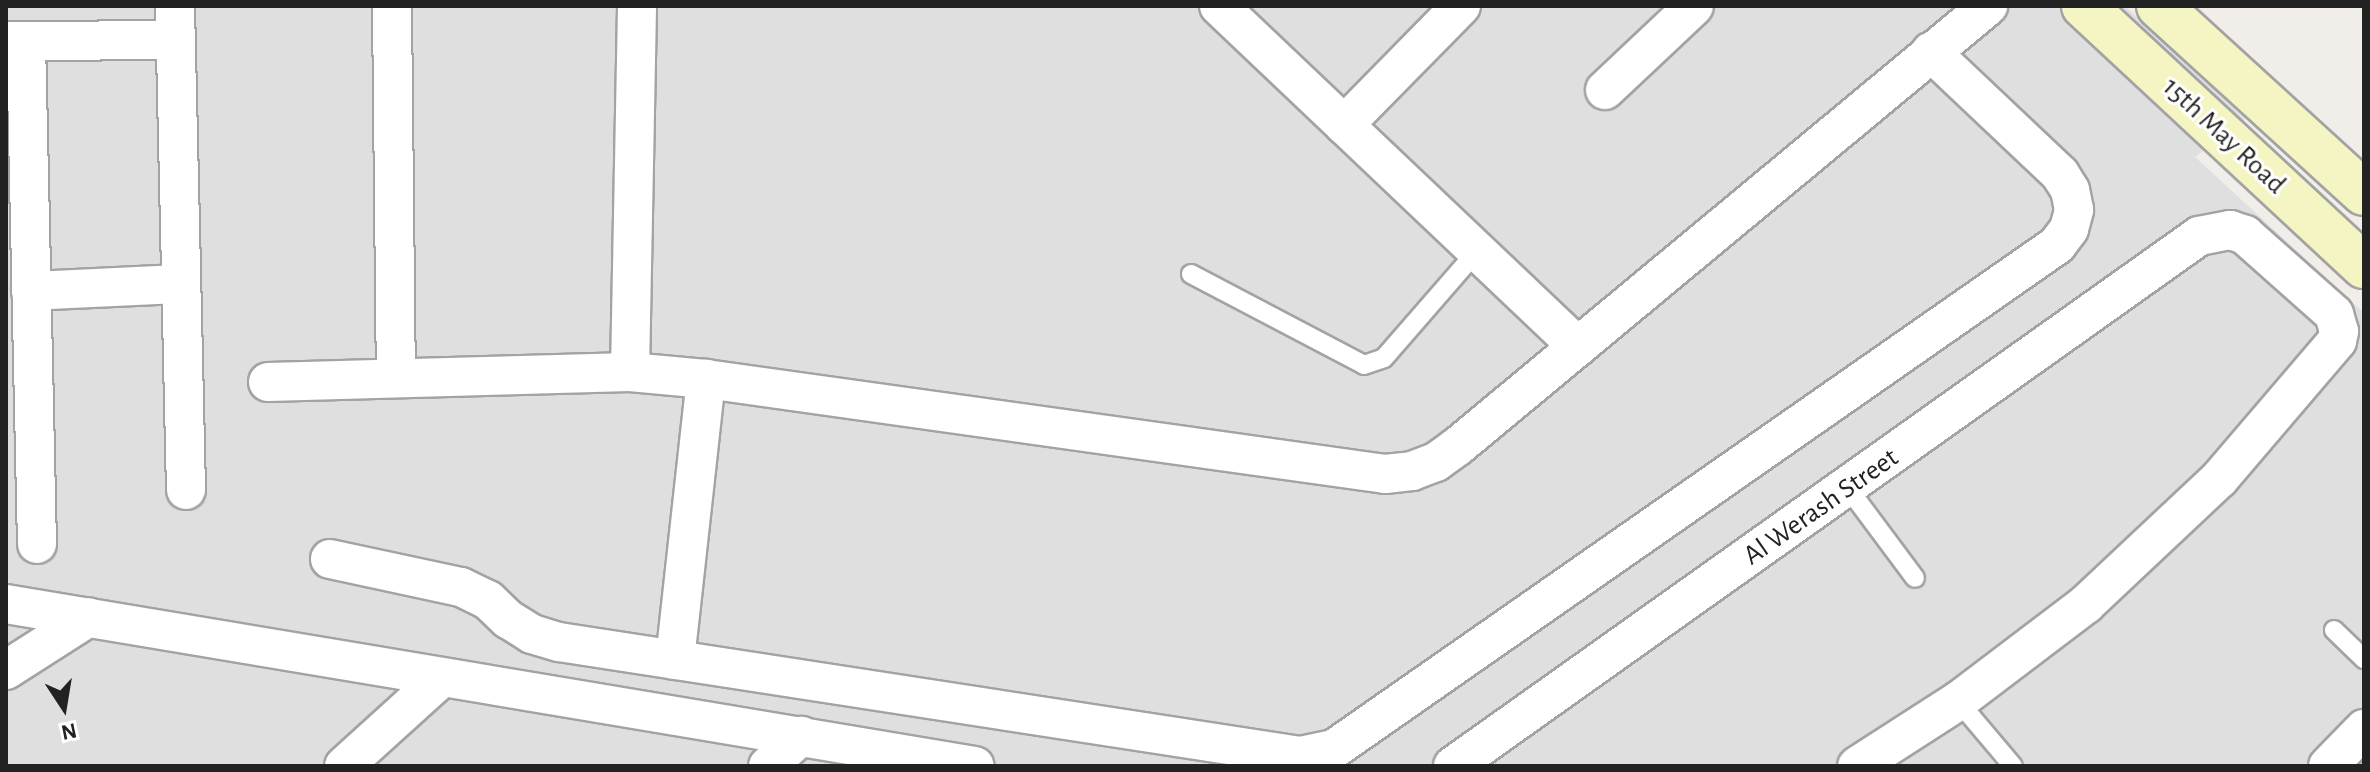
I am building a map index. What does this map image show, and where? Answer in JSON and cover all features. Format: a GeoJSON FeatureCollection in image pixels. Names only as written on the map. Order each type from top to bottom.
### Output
{"type":"FeatureCollection","features":[{"type":"Feature","properties":{"kind":"main road","name":"15th May Road"},"geometry":{"type":"LineString","coordinates":[[2084,6],[2364,266]]}},
{"type":"Feature","properties":{"kind":"main road","name":"15th May Road"},"geometry":{"type":"LineString","coordinates":[[2159,6],[2364,193]]}},
{"type":"Feature","properties":{"kind":"street"},"geometry":{"type":"LineString","coordinates":[[392,6],[396,378]]}},
{"type":"Feature","properties":{"kind":"street"},"geometry":{"type":"LineString","coordinates":[[630,372],[637,6]]}},
{"type":"Feature","properties":{"kind":"street"},"geometry":{"type":"LineString","coordinates":[[1219,6],[1578,347]]}},
{"type":"Feature","properties":{"kind":"street"},"geometry":{"type":"LineString","coordinates":[[1344,125],[1461,6]]}},
{"type":"Feature","properties":{"kind":"street"},"geometry":{"type":"LineString","coordinates":[[1605,90],[1694,6]]}},
{"type":"Feature","properties":{"kind":"street"},"geometry":{"type":"LineString","coordinates":[[268,382],[630,372],[706,379],[1385,474],[1412,471],[1436,462],[1988,6]]}},
{"type":"Feature","properties":{"kind":"street"},"geometry":{"type":"LineString","coordinates":[[37,544],[20,368],[31,291],[17,154],[16,41],[176,23],[186,490]]}},
{"type":"Feature","properties":{"kind":"street"},"geometry":{"type":"LineString","coordinates":[[330,559],[461,587],[488,600],[508,619],[532,634],[559,642],[1291,755],[1317,755],[1334,749],[2057,245],[2069,229],[2074,210],[2070,190],[2060,174],[1931,52]]}},
{"type":"Feature","properties":{"kind":"street","name":"Al Werash Street"},"geometry":{"type":"LineString","coordinates":[[1453,766],[2187,245],[2213,231],[2245,235],[2334,314],[2339,331],[2337,341],[2270,423],[2155,544],[2086,604],[1958,701],[1857,766]]}},
{"type":"Feature","properties":{"kind":"street"},"geometry":{"type":"LineString","coordinates":[[31,291],[181,284]]}},
{"type":"Feature","properties":{"kind":"street"},"geometry":{"type":"LineString","coordinates":[[675,660],[706,379]]}},
{"type":"Feature","properties":{"kind":"street"},"geometry":{"type":"LineString","coordinates":[[6,604],[975,766]]}},
{"type":"Feature","properties":{"kind":"street"},"geometry":{"type":"LineString","coordinates":[[6,670],[89,617]]}},
{"type":"Feature","properties":{"kind":"street"},"geometry":{"type":"LineString","coordinates":[[344,766],[442,677]]}},
{"type":"Feature","properties":{"kind":"street"},"geometry":{"type":"LineString","coordinates":[[2328,766],[2364,729]]}},
{"type":"Feature","properties":{"kind":"street"},"geometry":{"type":"LineString","coordinates":[[768,766],[801,736]]}},
{"type":"Feature","properties":{"kind":"lane"},"geometry":{"type":"LineString","coordinates":[[1191,274],[1364,365],[1384,358],[1477,251]]}},
{"type":"Feature","properties":{"kind":"lane"},"geometry":{"type":"LineString","coordinates":[[1848,488],[1915,578]]}},
{"type":"Feature","properties":{"kind":"lane"},"geometry":{"type":"LineString","coordinates":[[2334,630],[2364,659]]}},
{"type":"Feature","properties":{"kind":"lane"},"geometry":{"type":"LineString","coordinates":[[1958,701],[2013,766]]}},
{"type":"Feature","properties":{"kind":"shaded area"},"geometry":{"type":"Polygon","coordinates":[[[6,6],[2125,6],[2245,119],[2195,157],[2364,313],[2364,766],[6,766],[6,6]]]}}]}
